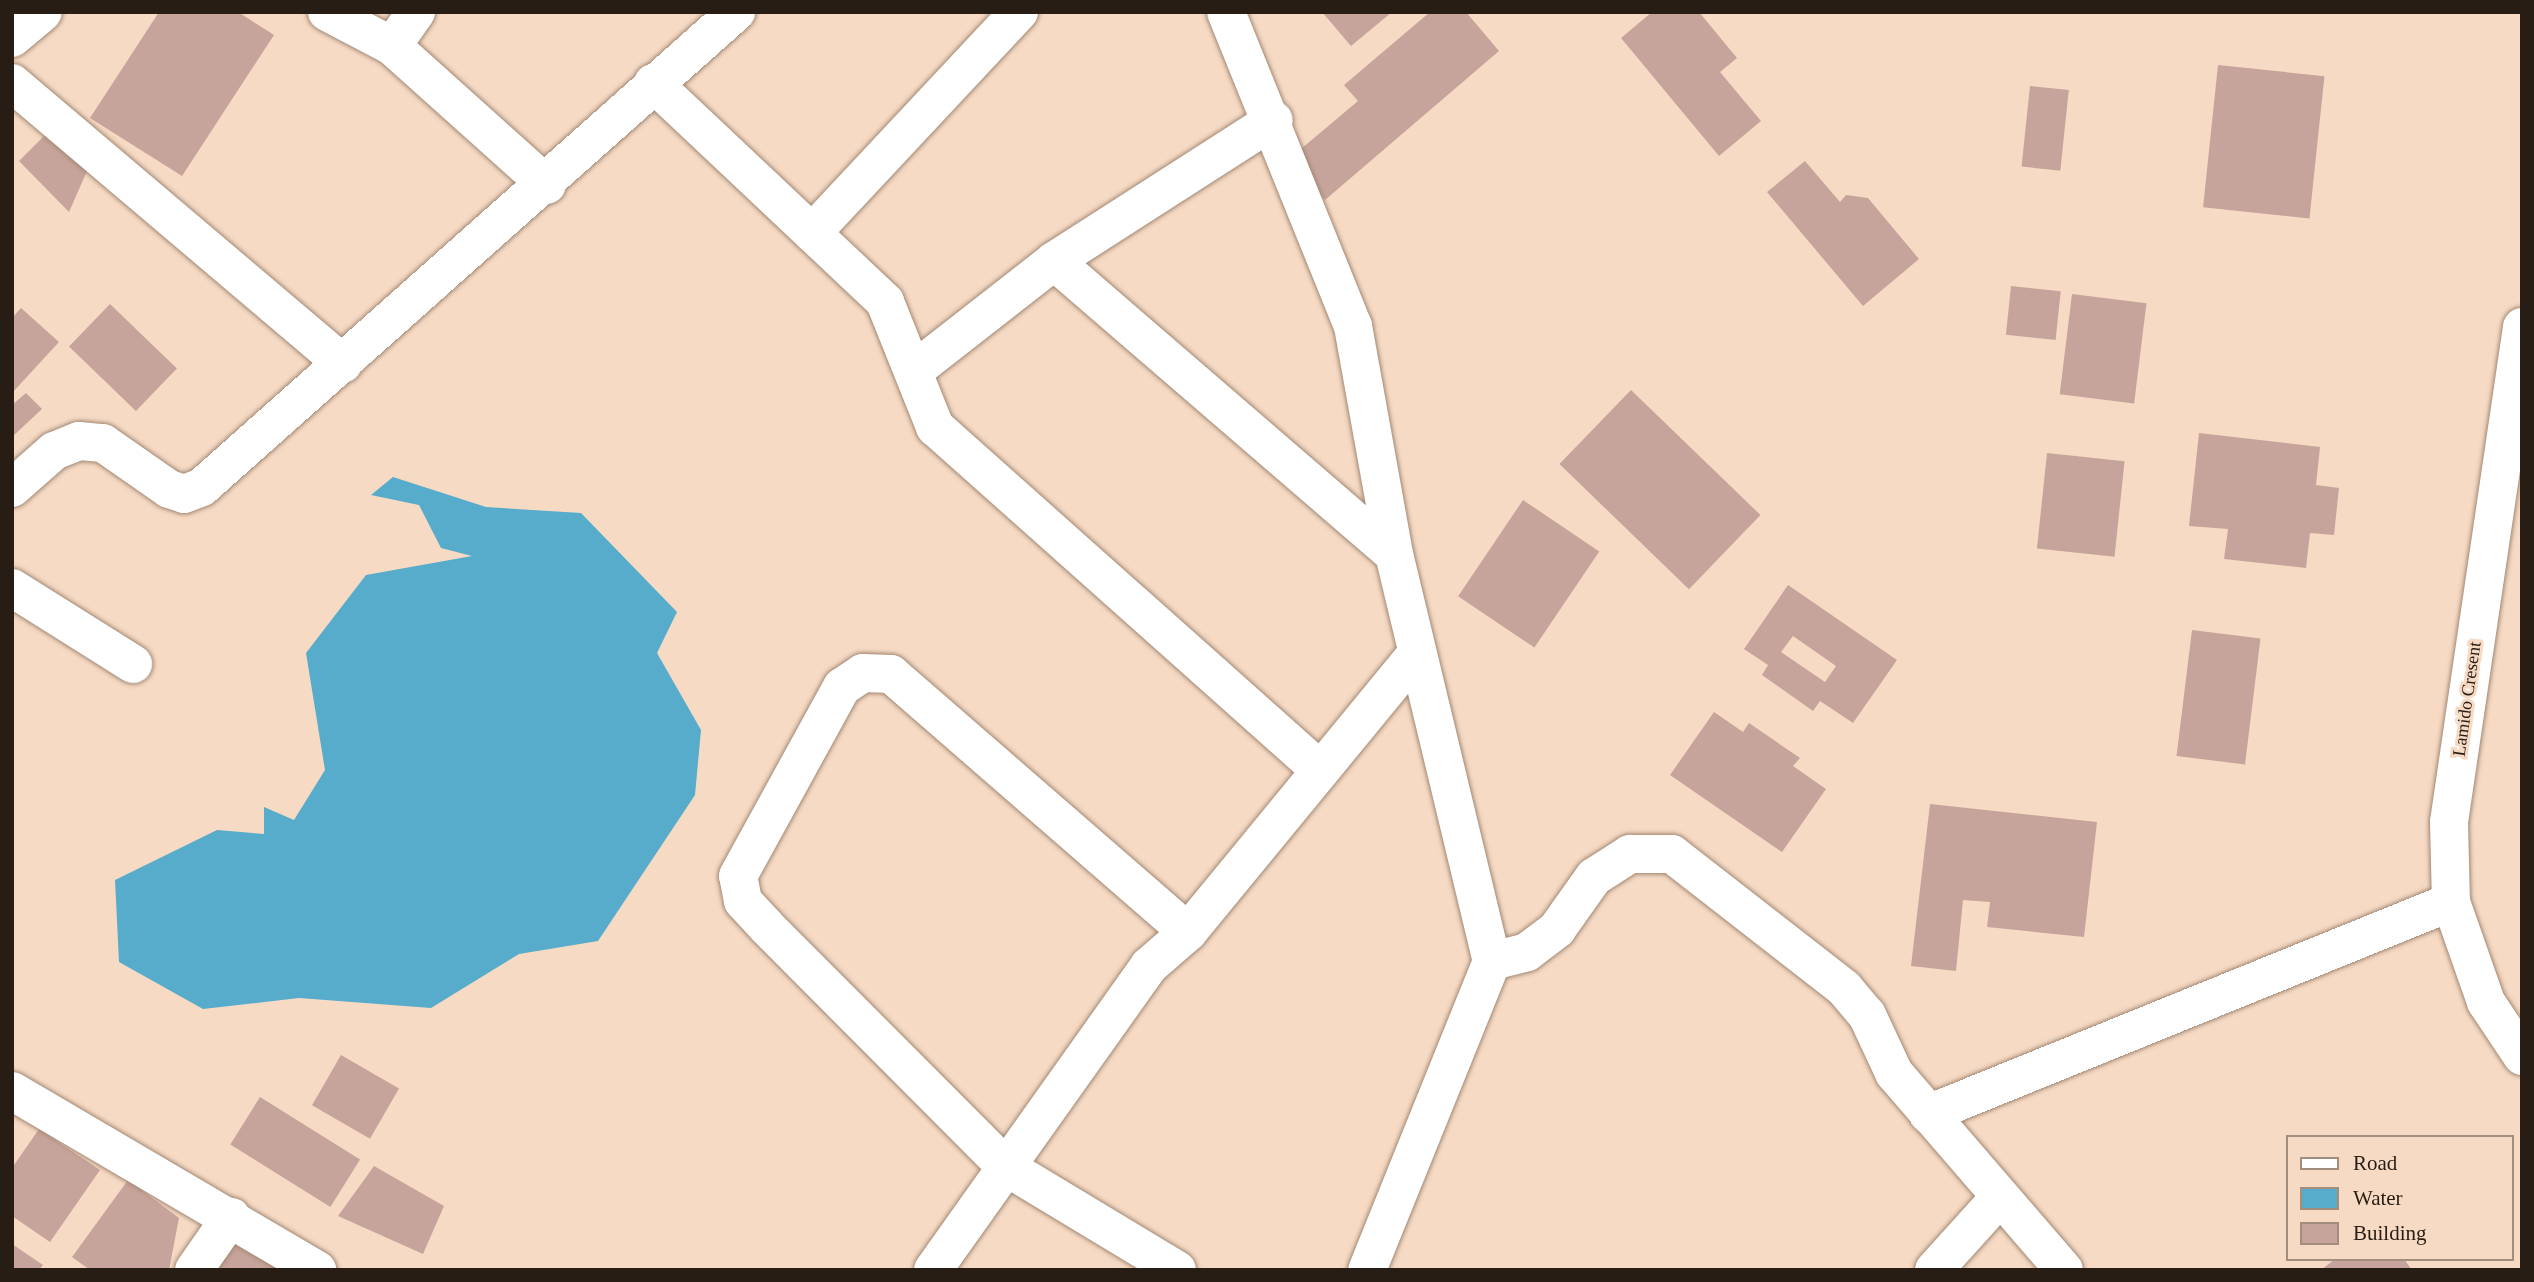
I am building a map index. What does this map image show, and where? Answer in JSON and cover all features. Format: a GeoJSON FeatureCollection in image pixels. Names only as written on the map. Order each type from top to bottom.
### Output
{"type":"FeatureCollection","features":[{"type":"Feature","properties":{"kind":"street"},"geometry":{"type":"LineString","coordinates":[[12,38],[43,12]]}},
{"type":"Feature","properties":{"kind":"street"},"geometry":{"type":"LineString","coordinates":[[327,12],[392,46],[547,185]]}},
{"type":"Feature","properties":{"kind":"street"},"geometry":{"type":"LineString","coordinates":[[392,46],[416,12]]}},
{"type":"Feature","properties":{"kind":"street"},"geometry":{"type":"LineString","coordinates":[[12,488],[54,451],[79,441],[103,443],[184,494],[202,486],[547,185],[653,83],[736,12]]}},
{"type":"Feature","properties":{"kind":"street"},"geometry":{"type":"LineString","coordinates":[[811,233],[1019,12]]}},
{"type":"Feature","properties":{"kind":"street"},"geometry":{"type":"LineString","coordinates":[[1226,12],[1274,120],[1353,326],[1394,554],[1492,961],[1367,1270]]}},
{"type":"Feature","properties":{"kind":"street"},"geometry":{"type":"LineString","coordinates":[[12,83],[344,364]]}},
{"type":"Feature","properties":{"kind":"street"},"geometry":{"type":"LineString","coordinates":[[653,83],[885,302],[916,369],[935,427],[1320,770]]}},
{"type":"Feature","properties":{"kind":"street"},"geometry":{"type":"LineString","coordinates":[[916,369],[1054,261],[1274,120]]}},
{"type":"Feature","properties":{"kind":"street"},"geometry":{"type":"LineString","coordinates":[[1054,261],[1394,554]]}},
{"type":"Feature","properties":{"kind":"street","name":"Lamido Cresent"},"geometry":{"type":"LineString","coordinates":[[2522,327],[2449,822],[2451,902],[2486,1002],[2522,1056]]}},
{"type":"Feature","properties":{"kind":"street"},"geometry":{"type":"LineString","coordinates":[[12,588],[133,664]]}},
{"type":"Feature","properties":{"kind":"street"},"geometry":{"type":"LineString","coordinates":[[933,1270],[1149,966],[1188,932],[1417,653]]}},
{"type":"Feature","properties":{"kind":"street"},"geometry":{"type":"LineString","coordinates":[[1177,1270],[1006,1167],[743,901],[738,877],[842,687],[863,673],[891,674],[1188,932]]}},
{"type":"Feature","properties":{"kind":"street"},"geometry":{"type":"LineString","coordinates":[[1492,961],[1537,944],[1557,929],[1594,877],[1630,854],[1672,854],[1844,988],[1867,1015],[1894,1073],[1999,1198],[2064,1270]]}},
{"type":"Feature","properties":{"kind":"street"},"geometry":{"type":"LineString","coordinates":[[1927,1114],[2451,902]]}},
{"type":"Feature","properties":{"kind":"street"},"geometry":{"type":"LineString","coordinates":[[16,1102],[231,1217],[317,1270]]}},
{"type":"Feature","properties":{"kind":"street"},"geometry":{"type":"LineString","coordinates":[[1934,1270],[1999,1198]]}},
{"type":"Feature","properties":{"kind":"street"},"geometry":{"type":"LineString","coordinates":[[194,1270],[231,1217]]}},
{"type":"Feature","properties":{"kind":"water"},"geometry":{"type":"Polygon","coordinates":[[[393,477],[486,507],[581,513],[677,612],[657,653],[701,730],[695,795],[598,941],[519,954],[431,1008],[299,998],[203,1009],[119,962],[115,880],[217,830],[264,834],[264,807],[294,820],[325,770],[306,653],[366,575],[472,556],[441,548],[419,505],[371,495],[393,477]]]}},
{"type":"Feature","properties":{"kind":"building"},"geometry":{"type":"Polygon","coordinates":[[[159,12],[238,12],[274,35],[182,176],[90,118],[159,12]]]}},
{"type":"Feature","properties":{"kind":"building"},"geometry":{"type":"Polygon","coordinates":[[[1322,12],[1392,12],[1351,46],[1322,12]]]}},
{"type":"Feature","properties":{"kind":"building"},"geometry":{"type":"Polygon","coordinates":[[[1430,12],[1466,12],[1499,51],[1325,200],[1289,159],[1358,101],[1344,85],[1430,12]]]}},
{"type":"Feature","properties":{"kind":"building"},"geometry":{"type":"Polygon","coordinates":[[[1652,12],[1699,12],[1737,58],[1720,72],[1761,121],[1719,156],[1621,38],[1652,12]]]}},
{"type":"Feature","properties":{"kind":"building"},"geometry":{"type":"Polygon","coordinates":[[[2218,65],[2324,76],[2309,218],[2203,207],[2218,65]]]}},
{"type":"Feature","properties":{"kind":"building"},"geometry":{"type":"Polygon","coordinates":[[[2030,86],[2069,90],[2060,171],[2022,167],[2030,86]]]}},
{"type":"Feature","properties":{"kind":"building"},"geometry":{"type":"Polygon","coordinates":[[[49,131],[87,171],[69,212],[19,161],[49,131]]]}},
{"type":"Feature","properties":{"kind":"building"},"geometry":{"type":"Polygon","coordinates":[[[1805,161],[1840,202],[1846,195],[1868,198],[1919,259],[1863,306],[1767,192],[1805,161]]]}},
{"type":"Feature","properties":{"kind":"building"},"geometry":{"type":"Polygon","coordinates":[[[2011,286],[2061,291],[2056,340],[2006,335],[2011,286]]]}},
{"type":"Feature","properties":{"kind":"building"},"geometry":{"type":"Polygon","coordinates":[[[2072,294],[2146,303],[2134,403],[2060,394],[2072,294]]]}},
{"type":"Feature","properties":{"kind":"building"},"geometry":{"type":"Polygon","coordinates":[[[110,304],[177,369],[136,411],[69,346],[110,304]]]}},
{"type":"Feature","properties":{"kind":"building"},"geometry":{"type":"Polygon","coordinates":[[[21,308],[59,342],[12,393],[12,318],[21,308]]]}},
{"type":"Feature","properties":{"kind":"building"},"geometry":{"type":"Polygon","coordinates":[[[1631,390],[1760,515],[1689,589],[1559,464],[1631,390]]]}},
{"type":"Feature","properties":{"kind":"building"},"geometry":{"type":"Polygon","coordinates":[[[26,393],[42,409],[12,437],[12,405],[26,393]]]}},
{"type":"Feature","properties":{"kind":"building"},"geometry":{"type":"Polygon","coordinates":[[[2199,433],[2320,447],[2316,485],[2339,488],[2334,535],[2310,533],[2306,568],[2224,559],[2228,529],[2189,526],[2199,433]]]}},
{"type":"Feature","properties":{"kind":"building"},"geometry":{"type":"Polygon","coordinates":[[[2047,453],[2125,461],[2115,557],[2037,548],[2047,453]]]}},
{"type":"Feature","properties":{"kind":"building"},"geometry":{"type":"Polygon","coordinates":[[[1523,500],[1599,551],[1534,648],[1458,596],[1523,500]]]}},
{"type":"Feature","properties":{"kind":"building"},"geometry":{"type":"Polygon","coordinates":[[[1788,585],[1897,660],[1853,723],[1820,701],[1813,711],[1762,675],[1768,665],[1744,649],[1788,585]],[[1793,636],[1781,652],[1825,682],[1836,666],[1793,636]]]}},
{"type":"Feature","properties":{"kind":"building"},"geometry":{"type":"Polygon","coordinates":[[[2192,630],[2260,638],[2245,764],[2177,756],[2192,630]]]}},
{"type":"Feature","properties":{"kind":"building"},"geometry":{"type":"Polygon","coordinates":[[[1714,712],[1743,732],[1749,723],[1800,758],[1793,766],[1826,789],[1782,852],[1670,775],[1714,712]]]}},
{"type":"Feature","properties":{"kind":"building"},"geometry":{"type":"Polygon","coordinates":[[[1930,804],[2097,822],[2084,937],[1987,927],[1990,902],[1963,900],[1956,971],[1911,966],[1930,804]]]}},
{"type":"Feature","properties":{"kind":"building"},"geometry":{"type":"Polygon","coordinates":[[[341,1055],[399,1088],[370,1139],[312,1105],[341,1055]]]}},
{"type":"Feature","properties":{"kind":"building"},"geometry":{"type":"Polygon","coordinates":[[[260,1097],[360,1160],[330,1207],[230,1144],[260,1097]]]}},
{"type":"Feature","properties":{"kind":"building"},"geometry":{"type":"Polygon","coordinates":[[[39,1129],[100,1170],[50,1242],[12,1216],[12,1168],[39,1129]]]}},
{"type":"Feature","properties":{"kind":"building"},"geometry":{"type":"Polygon","coordinates":[[[374,1166],[444,1206],[423,1254],[338,1216],[374,1166]]]}},
{"type":"Feature","properties":{"kind":"building"},"geometry":{"type":"Polygon","coordinates":[[[128,1180],[179,1218],[169,1270],[90,1270],[72,1257],[128,1180]]]}},
{"type":"Feature","properties":{"kind":"building"},"geometry":{"type":"Polygon","coordinates":[[[237,1222],[290,1270],[206,1270],[237,1222]]]}},
{"type":"Feature","properties":{"kind":"building"},"geometry":{"type":"Polygon","coordinates":[[[12,1244],[43,1265],[39,1270],[12,1270],[12,1244]]]}},
{"type":"Feature","properties":{"kind":"building"},"geometry":{"type":"Polygon","coordinates":[[[2332,1261],[2405,1261],[2412,1270],[2321,1270],[2332,1261]]]}}]}
